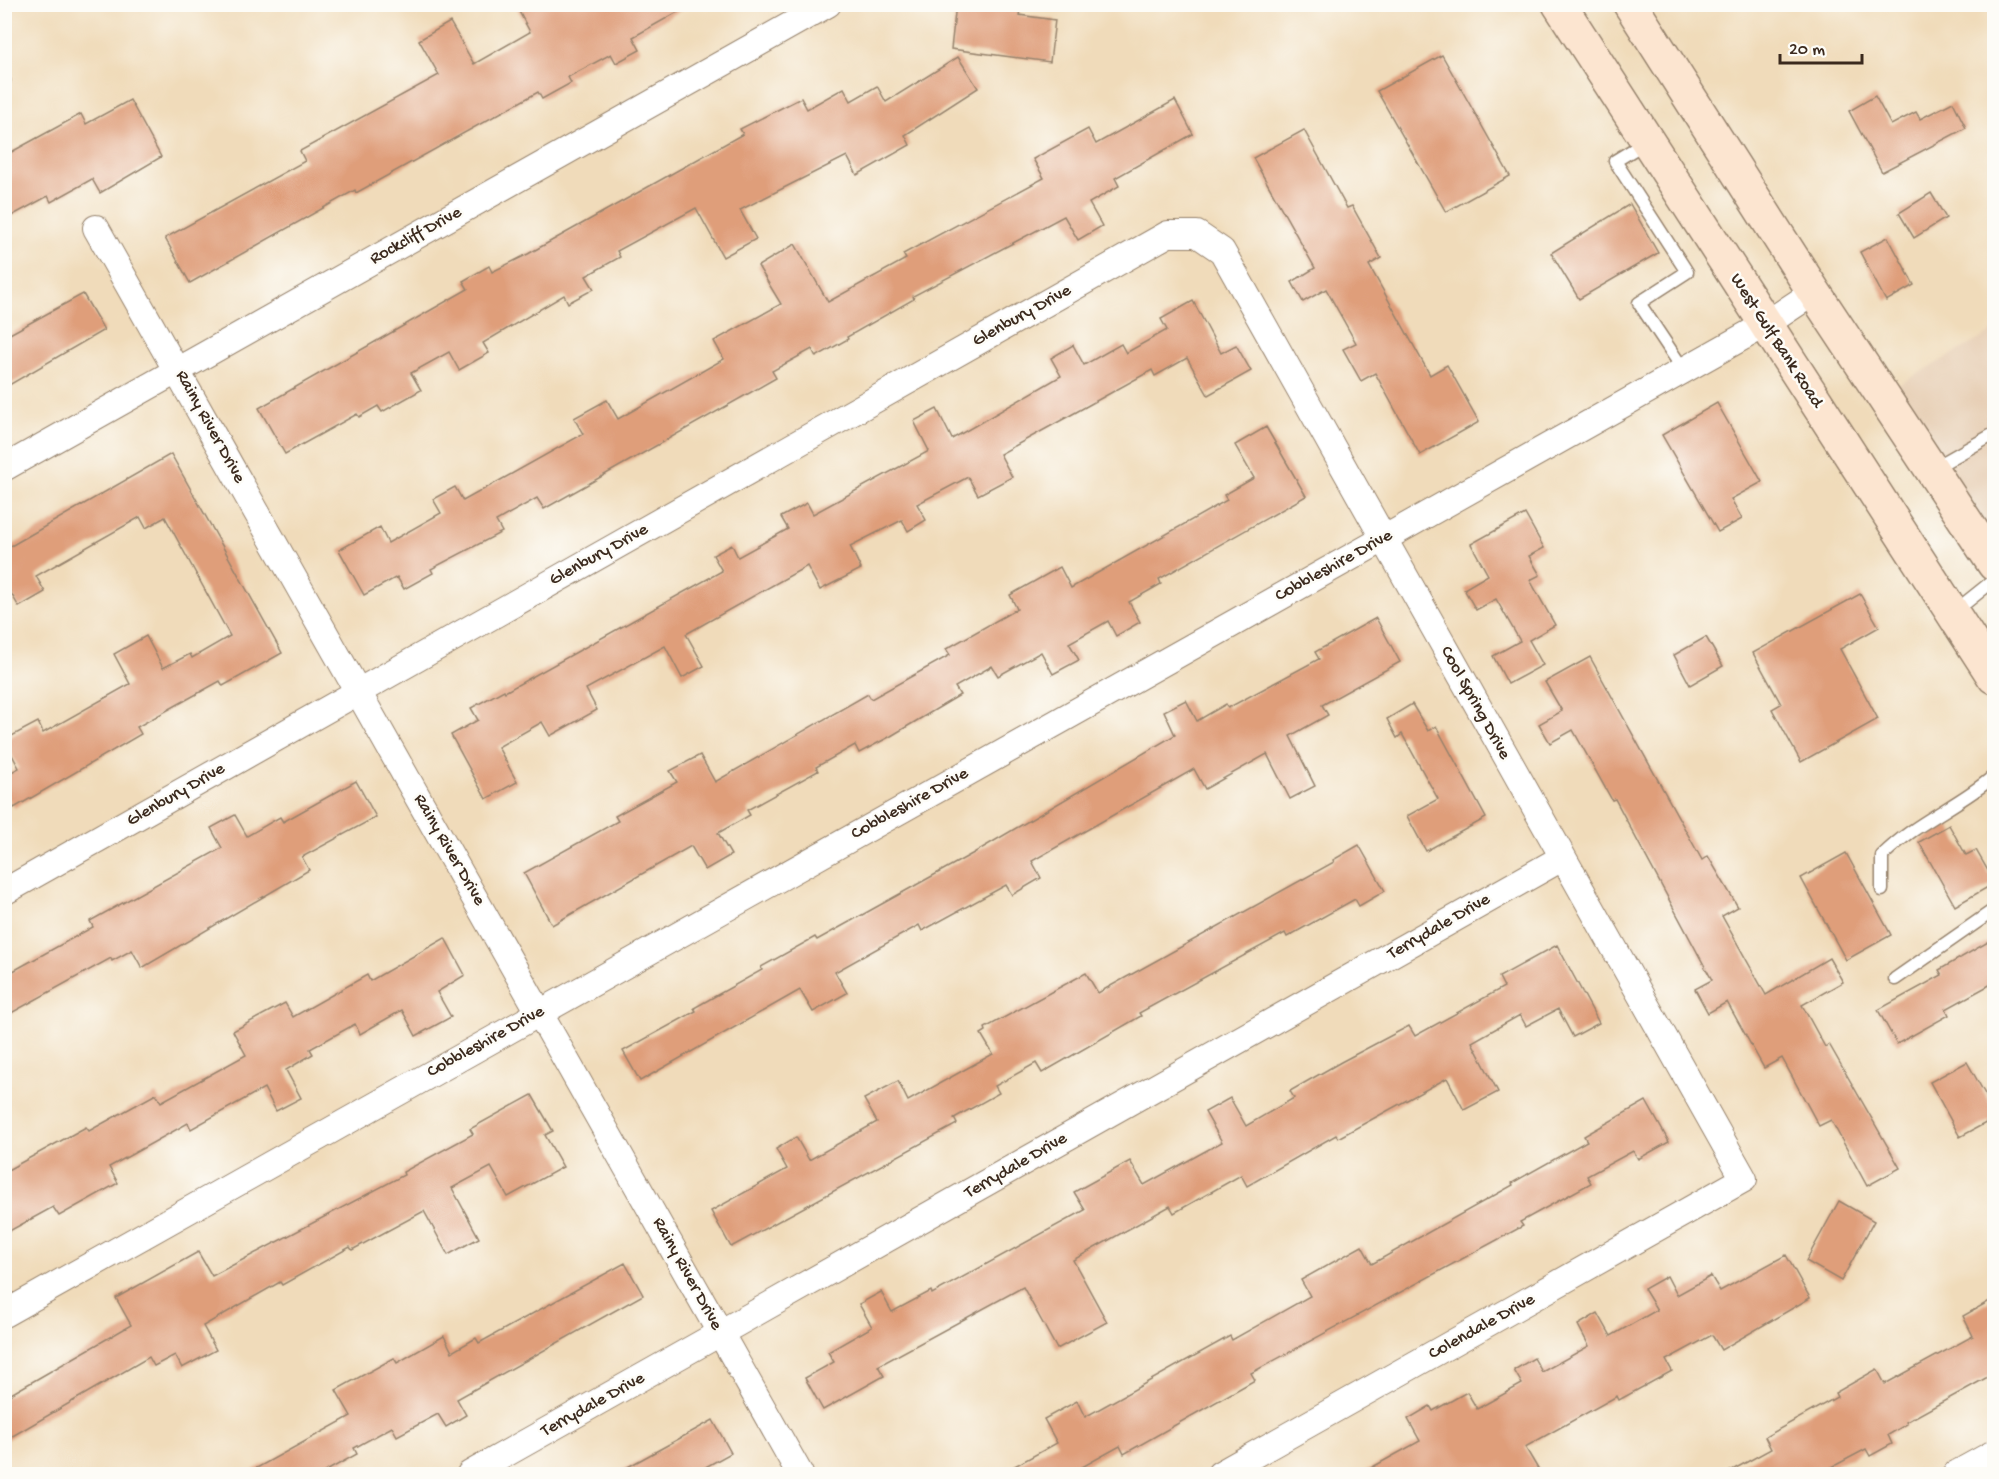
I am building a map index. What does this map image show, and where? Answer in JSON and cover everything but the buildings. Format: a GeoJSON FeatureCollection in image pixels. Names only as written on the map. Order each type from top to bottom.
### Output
{"type":"FeatureCollection","features":[{"type":"Feature","properties":{"kind":"main road","name":"West Gulf Bank Road"},"geometry":{"type":"LineString","coordinates":[[1559,4],[1646,142],[1995,677]]}},
{"type":"Feature","properties":{"kind":"main road"},"geometry":{"type":"LineString","coordinates":[[1630,4],[1930,471],[1995,564]]}},
{"type":"Feature","properties":{"kind":"street","name":"Rockcliff Drive"},"geometry":{"type":"LineString","coordinates":[[4,468],[828,4]]}},
{"type":"Feature","properties":{"kind":"street","name":"Rainy River Drive"},"geometry":{"type":"LineString","coordinates":[[96,228],[179,370],[800,1474]]}},
{"type":"Feature","properties":{"kind":"street","name":"Glenbury Drive"},"geometry":{"type":"LineString","coordinates":[[4,892],[1168,234],[1197,234]]}},
{"type":"Feature","properties":{"kind":"street","name":"Cool Spring Drive"},"geometry":{"type":"LineString","coordinates":[[1197,234],[1222,250],[1744,1179]]}},
{"type":"Feature","properties":{"kind":"street","name":"Cobbleshire Drive"},"geometry":{"type":"LineString","coordinates":[[4,1314],[1766,324],[1814,292]]}},
{"type":"Feature","properties":{"kind":"street","name":"Terrydale Drive"},"geometry":{"type":"LineString","coordinates":[[470,1474],[1562,858]]}},
{"type":"Feature","properties":{"kind":"street","name":"Colendale Drive"},"geometry":{"type":"LineString","coordinates":[[1220,1474],[1744,1179]]}},
{"type":"Feature","properties":{"kind":"street"},"geometry":{"type":"LineString","coordinates":[[1956,1474],[1995,1453]]}},
{"type":"Feature","properties":{"kind":"lane"},"geometry":{"type":"LineString","coordinates":[[1646,142],[1615,160],[1687,272],[1640,303],[1683,369]]}},
{"type":"Feature","properties":{"kind":"lane"},"geometry":{"type":"LineString","coordinates":[[1930,471],[1995,434]]}},
{"type":"Feature","properties":{"kind":"lane"},"geometry":{"type":"LineString","coordinates":[[1954,612],[1995,580]]}},
{"type":"Feature","properties":{"kind":"lane"},"geometry":{"type":"LineString","coordinates":[[1882,890],[1882,856],[1899,839],[1977,791],[1995,776]]}},
{"type":"Feature","properties":{"kind":"lane"},"geometry":{"type":"LineString","coordinates":[[1895,980],[1995,910]]}},
{"type":"Feature","properties":{"kind":"shaded area"},"geometry":{"type":"Polygon","coordinates":[[[1994,331],[1994,566],[1884,393],[1994,331]]]}}]}
